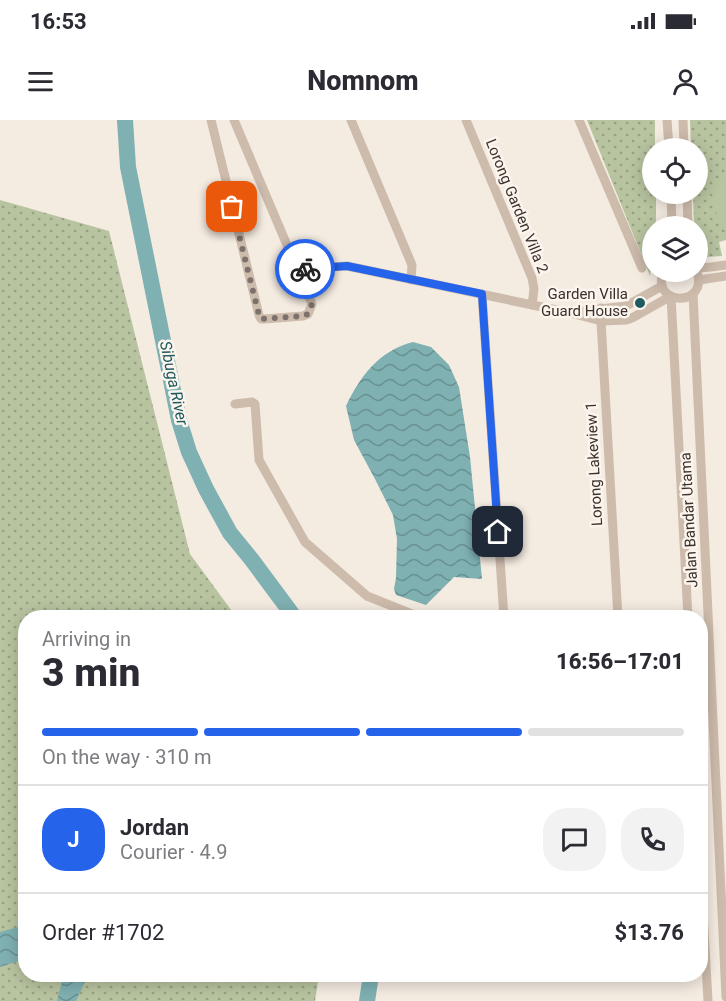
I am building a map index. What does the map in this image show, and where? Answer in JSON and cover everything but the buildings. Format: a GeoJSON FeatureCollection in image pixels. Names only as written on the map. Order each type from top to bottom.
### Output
{"type":"FeatureCollection","features":[{"type":"Feature","properties":{"kind":"street"},"geometry":{"type":"LineString","coordinates":[[211,120],[259,315],[261,319],[303,316],[308,314],[312,304],[234,120]]}},
{"type":"Feature","properties":{"kind":"street"},"geometry":{"type":"LineString","coordinates":[[351,120],[412,265],[411,280]]}},
{"type":"Feature","properties":{"kind":"street","name":"Lorong Garden Villa 2"},"geometry":{"type":"LineString","coordinates":[[466,120],[532,278],[534,289],[532,304]]}},
{"type":"Feature","properties":{"kind":"street"},"geometry":{"type":"LineString","coordinates":[[579,120],[642,268]]}},
{"type":"Feature","properties":{"kind":"street"},"geometry":{"type":"LineString","coordinates":[[667,120],[668,138]]}},
{"type":"Feature","properties":{"kind":"street"},"geometry":{"type":"LineString","coordinates":[[683,120],[684,138]]}},
{"type":"Feature","properties":{"kind":"street"},"geometry":{"type":"LineString","coordinates":[[708,268],[726,265]]}},
{"type":"Feature","properties":{"kind":"street"},"geometry":{"type":"LineString","coordinates":[[297,270],[347,266],[532,304],[601,321],[632,318],[671,296]]}},
{"type":"Feature","properties":{"kind":"street"},"geometry":{"type":"LineString","coordinates":[[708,274],[726,276]]}},
{"type":"Feature","properties":{"kind":"street"},"geometry":{"type":"LineString","coordinates":[[661,282],[664,290],[671,296],[682,299],[693,294]]}},
{"type":"Feature","properties":{"kind":"street","name":"Jalan Bandar Utama"},"geometry":{"type":"LineString","coordinates":[[697,282],[697,289],[693,294],[708,610]]}},
{"type":"Feature","properties":{"kind":"street"},"geometry":{"type":"LineString","coordinates":[[571,313],[626,306],[662,286]]}},
{"type":"Feature","properties":{"kind":"street"},"geometry":{"type":"LineString","coordinates":[[482,294],[503,610]]}},
{"type":"Feature","properties":{"kind":"street","name":"Jalan Bandar Utama"},"geometry":{"type":"LineString","coordinates":[[671,296],[688,610]]}},
{"type":"Feature","properties":{"kind":"street","name":"Lorong Lakeview 1"},"geometry":{"type":"LineString","coordinates":[[601,308],[618,610]]}},
{"type":"Feature","properties":{"kind":"street"},"geometry":{"type":"LineString","coordinates":[[235,404],[252,402],[255,404],[259,460],[305,542],[367,596],[402,610]]}},
{"type":"Feature","properties":{"kind":"street","name":"Jalan Bandar Utama"},"geometry":{"type":"LineString","coordinates":[[708,614],[726,997]]}},
{"type":"Feature","properties":{"kind":"street"},"geometry":{"type":"LineString","coordinates":[[707,982],[708,1001]]}},
{"type":"Feature","properties":{"kind":"green space"},"geometry":{"type":"Polygon","coordinates":[[[587,120],[655,120],[655,138],[642,138],[642,204],[656,204],[656,216],[642,216],[642,256],[587,120]]]}},
{"type":"Feature","properties":{"kind":"green space"},"geometry":{"type":"Polygon","coordinates":[[[690,120],[726,120],[726,240],[719,242],[722,256],[708,257],[708,216],[694,216],[693,204],[708,204],[708,138],[691,138],[690,120]]]}},
{"type":"Feature","properties":{"kind":"green space"},"geometry":{"type":"Polygon","coordinates":[[[726,177],[726,223],[718,224],[712,179],[726,177]]]}},
{"type":"Feature","properties":{"kind":"green space"},"geometry":{"type":"Polygon","coordinates":[[[0,200],[109,231],[190,554],[231,610],[18,610],[18,982],[318,982],[315,1001],[0,1001],[0,200]]]}},
{"type":"Feature","properties":{"kind":"water"},"geometry":{"type":"Polygon","coordinates":[[[413,342],[431,347],[449,365],[459,387],[470,457],[482,579],[454,577],[426,605],[396,595],[394,589],[397,539],[393,515],[354,440],[346,406],[358,384],[372,366],[390,351],[413,342]]]}},
{"type":"Feature","properties":{"kind":"water"},"geometry":{"type":"Polygon","coordinates":[[[18,927],[18,961],[0,967],[0,932],[18,927]]]}},
{"type":"Feature","properties":{"kind":"water"},"geometry":{"type":"Polygon","coordinates":[[[62,982],[85,982],[76,1001],[57,1001],[62,982]]]}},
{"type":"Feature","properties":{"kind":"waterway","name":"Sibuga River"},"geometry":{"type":"LineString","coordinates":[[125,120],[128,167],[179,420],[189,452],[230,533],[289,610]]}},
{"type":"Feature","properties":{"kind":"waterway","name":"Sibuga River"},"geometry":{"type":"LineString","coordinates":[[367,1001],[370,982]]}},
{"type":"Feature","properties":{"kind":"way so far"},"geometry":{"type":"LineString","coordinates":[[232,207],[261,319],[308,314],[312,304],[297,270],[305,269]]}},
{"type":"Feature","properties":{"kind":"place","name":"Garden Villa Guard House"},"geometry":{"type":"Point","coordinates":[640,303]}},
{"type":"Feature","properties":{"kind":"route"},"geometry":{"type":"LineString","coordinates":[[305,269],[347,266],[482,294],[498,532]]}}]}
